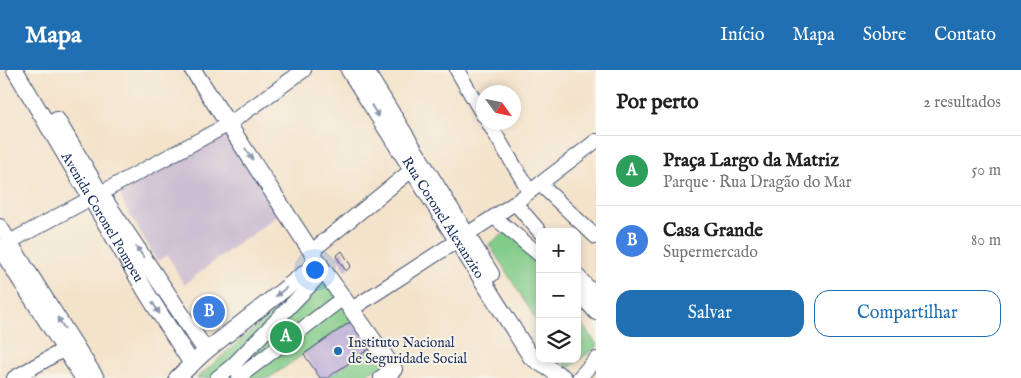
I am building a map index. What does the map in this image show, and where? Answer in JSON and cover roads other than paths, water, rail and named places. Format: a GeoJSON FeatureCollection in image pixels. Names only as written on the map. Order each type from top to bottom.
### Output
{"type":"FeatureCollection","features":[{"type":"Feature","properties":{"kind":"main road","name":"Avenida Coronel Pompeu"},"geometry":{"type":"LineString","coordinates":[[15,70],[95,196],[206,351]]}},
{"type":"Feature","properties":{"kind":"main road","name":"Avenida Coronel Pompeu"},"geometry":{"type":"LineString","coordinates":[[28,70],[95,196],[192,364]]}},
{"type":"Feature","properties":{"kind":"main road"},"geometry":{"type":"LineString","coordinates":[[193,70],[347,303],[392,375]]}},
{"type":"Feature","properties":{"kind":"main road","name":"Rua Coronel Alexanzito"},"geometry":{"type":"LineString","coordinates":[[349,70],[416,166],[462,238],[531,357],[536,359]]}},
{"type":"Feature","properties":{"kind":"main road","name":"Rua Coronel Alexanzito"},"geometry":{"type":"LineString","coordinates":[[365,70],[416,166]]}},
{"type":"Feature","properties":{"kind":"main road"},"geometry":{"type":"LineString","coordinates":[[176,378],[206,351],[318,261]]}},
{"type":"Feature","properties":{"kind":"main road","name":"Rua Coronel Alexanzito"},"geometry":{"type":"LineString","coordinates":[[544,363],[564,378]]}},
{"type":"Feature","properties":{"kind":"street"},"geometry":{"type":"LineString","coordinates":[[3,246],[229,124],[304,70]]}},
{"type":"Feature","properties":{"kind":"street"},"geometry":{"type":"LineString","coordinates":[[457,70],[476,101]]}},
{"type":"Feature","properties":{"kind":"street"},"geometry":{"type":"LineString","coordinates":[[494,130],[536,188],[596,237]]}},
{"type":"Feature","properties":{"kind":"street"},"geometry":{"type":"LineString","coordinates":[[217,378],[237,374],[347,303],[462,238],[516,203],[596,141]]}},
{"type":"Feature","properties":{"kind":"street"},"geometry":{"type":"LineString","coordinates":[[237,374],[318,261],[416,166]]}},
{"type":"Feature","properties":{"kind":"street"},"geometry":{"type":"LineString","coordinates":[[516,203],[537,228]]}},
{"type":"Feature","properties":{"kind":"street"},"geometry":{"type":"LineString","coordinates":[[494,217],[536,252]]}},
{"type":"Feature","properties":{"kind":"street"},"geometry":{"type":"LineString","coordinates":[[0,226],[3,246],[69,347],[97,378]]}},
{"type":"Feature","properties":{"kind":"street"},"geometry":{"type":"LineString","coordinates":[[581,279],[596,296]]}},
{"type":"Feature","properties":{"kind":"street"},"geometry":{"type":"LineString","coordinates":[[581,295],[596,312]]}},
{"type":"Feature","properties":{"kind":"street"},"geometry":{"type":"LineString","coordinates":[[14,378],[69,347]]}},
{"type":"Feature","properties":{"kind":"street"},"geometry":{"type":"LineString","coordinates":[[69,347],[82,378]]}},
{"type":"Feature","properties":{"kind":"street"},"geometry":{"type":"LineString","coordinates":[[579,378],[596,358]]}},
{"type":"Feature","properties":{"kind":"place","name":"Casa Grande"},"geometry":{"type":"Point","coordinates":[209,312]}},
{"type":"Feature","properties":{"kind":"place","name":"Praça Largo da Matriz"},"geometry":{"type":"Point","coordinates":[286,337]}},
{"type":"Feature","properties":{"kind":"place","name":"Instituto Nacional de Seguridade Social"},"geometry":{"type":"Point","coordinates":[338,351]}}]}
